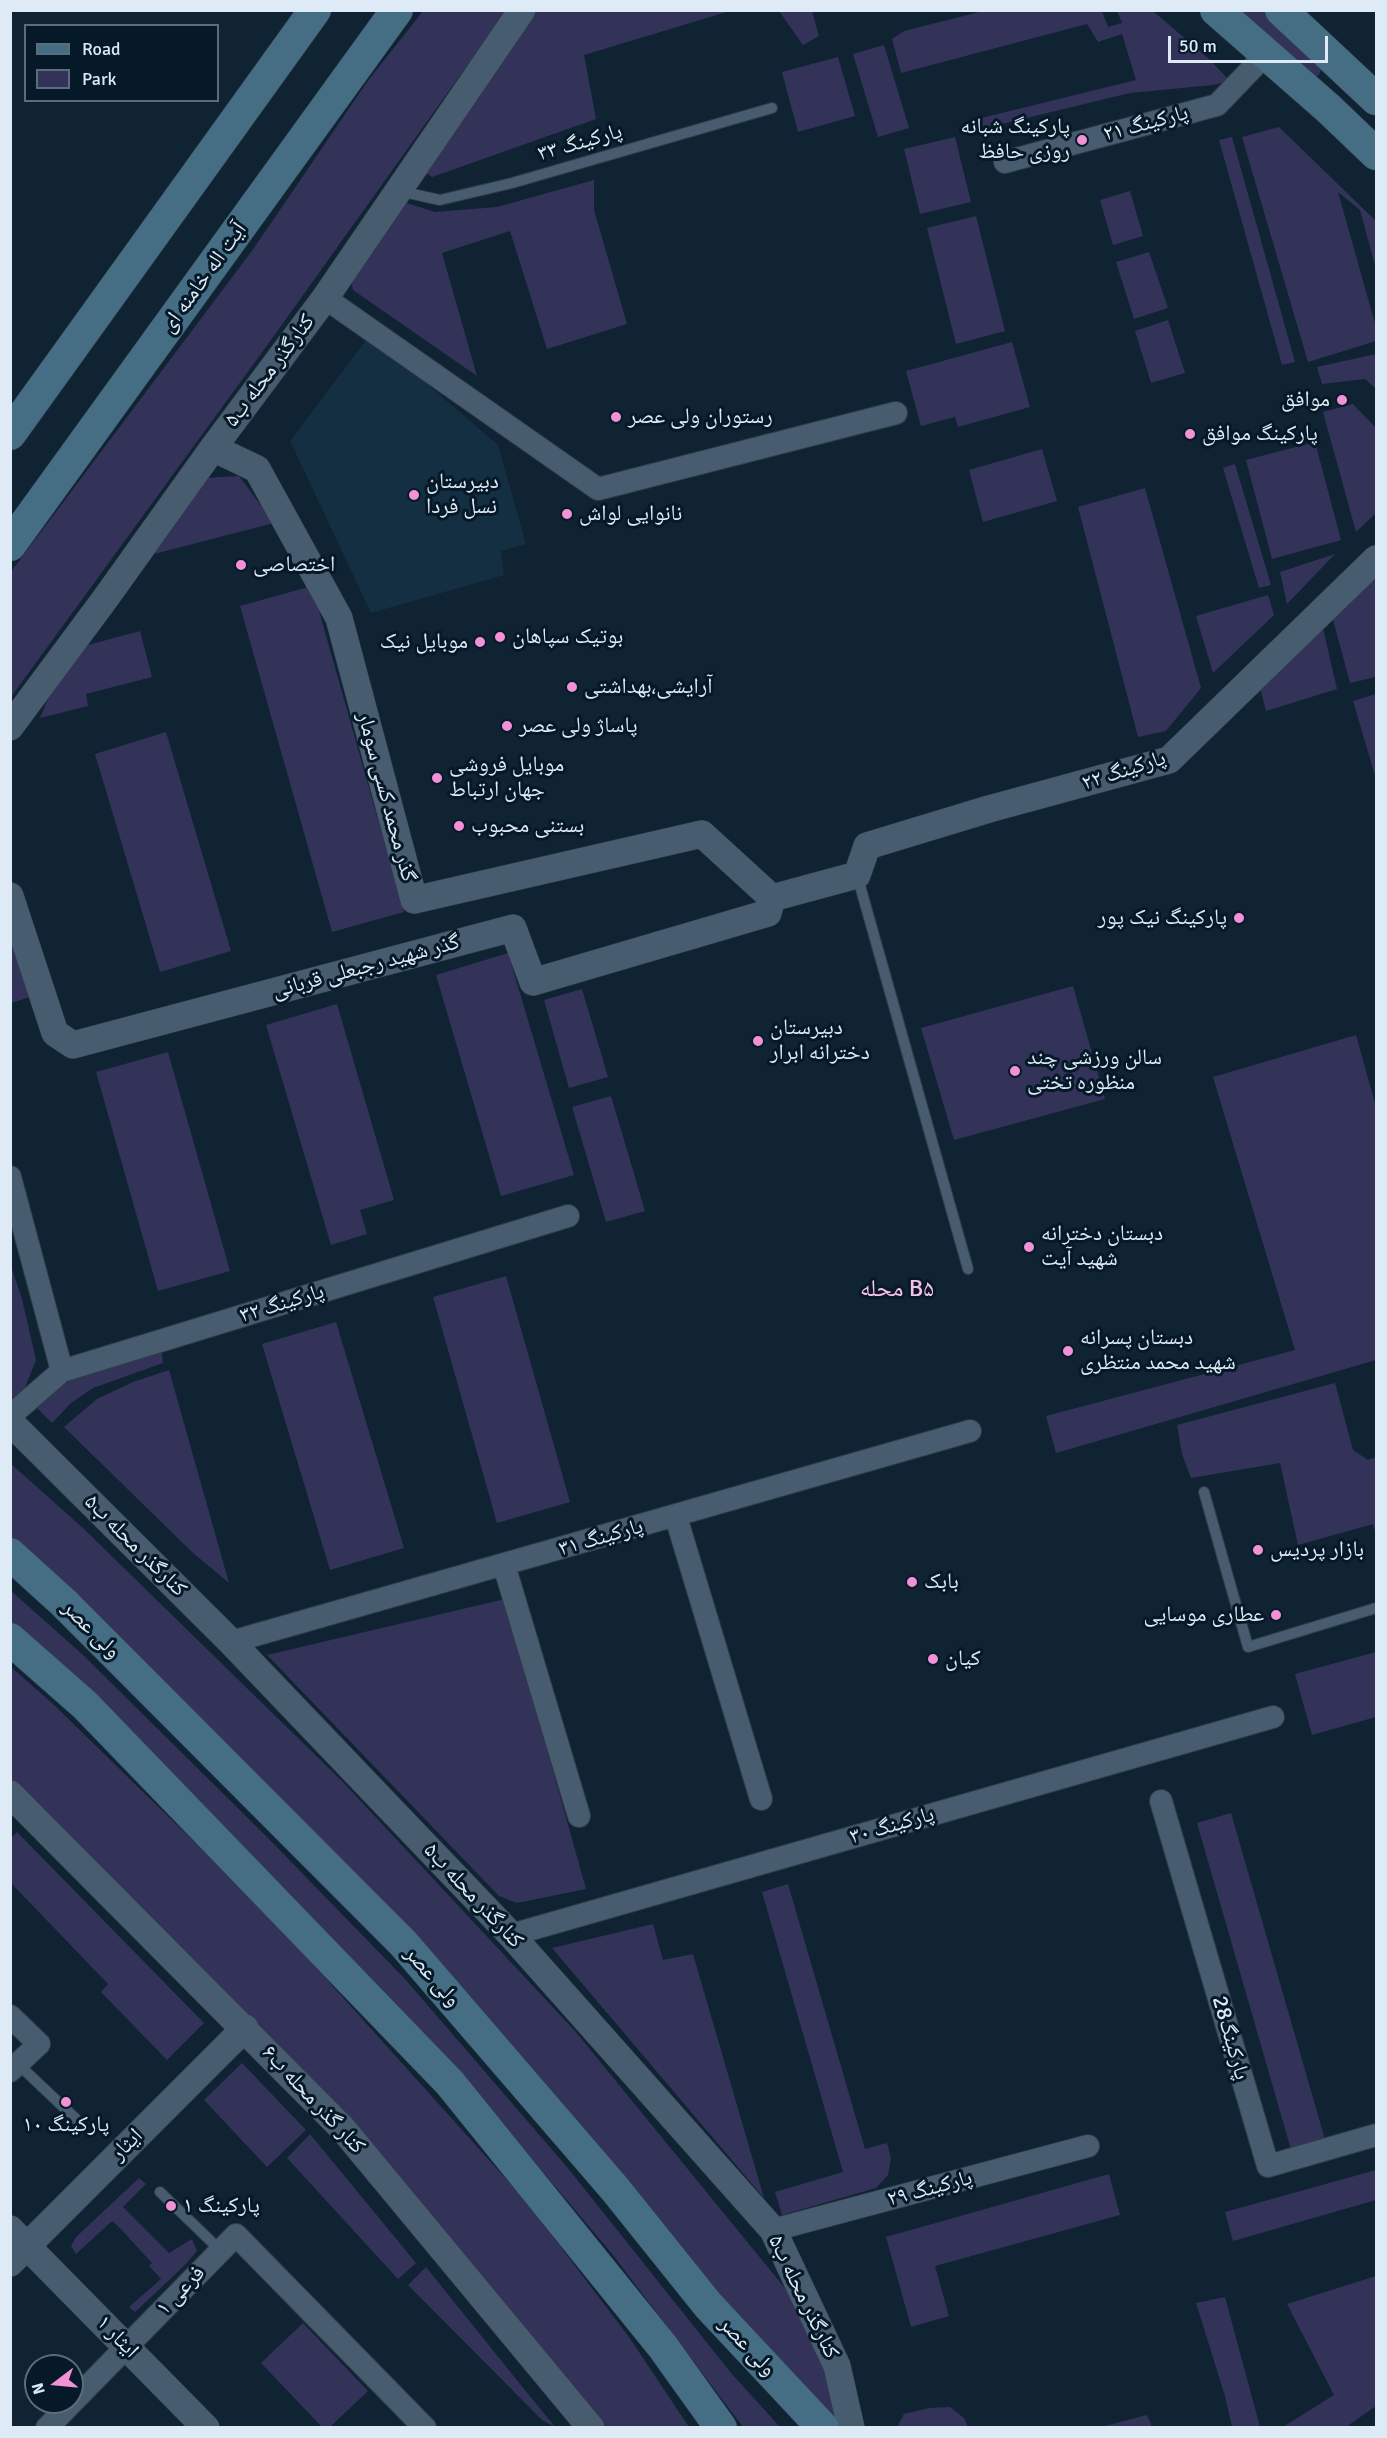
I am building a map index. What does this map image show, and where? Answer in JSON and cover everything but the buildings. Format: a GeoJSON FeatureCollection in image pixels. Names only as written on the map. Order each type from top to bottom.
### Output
{"type":"FeatureCollection","features":[{"type":"Feature","properties":{"kind":"main road"},"geometry":{"type":"LineString","coordinates":[[10,434],[315,10]]}},
{"type":"Feature","properties":{"kind":"main road","name":"آیت اله خامنه ای"},"geometry":{"type":"LineString","coordinates":[[10,545],[397,10]]}},
{"type":"Feature","properties":{"kind":"main road"},"geometry":{"type":"LineString","coordinates":[[1216,10],[1267,53],[1377,154]]}},
{"type":"Feature","properties":{"kind":"main road"},"geometry":{"type":"LineString","coordinates":[[1281,10],[1366,90],[1329,109]]}},
{"type":"Feature","properties":{"kind":"main road","name":"ولی عصر"},"geometry":{"type":"LineString","coordinates":[[10,1554],[64,1603],[403,1943],[615,2189],[708,2305],[823,2427]]}},
{"type":"Feature","properties":{"kind":"main road"},"geometry":{"type":"LineString","coordinates":[[10,1639],[85,1705],[450,2083],[663,2347],[721,2427]]}},
{"type":"Feature","properties":{"kind":"street","name":"کنارگذر محله ب۵"},"geometry":{"type":"LineString","coordinates":[[10,727],[325,298],[522,10]]}},
{"type":"Feature","properties":{"kind":"street","name":"پارکینگ ۲۱"},"geometry":{"type":"LineString","coordinates":[[1005,162],[1217,105],[1267,53]]}},
{"type":"Feature","properties":{"kind":"street"},"geometry":{"type":"LineString","coordinates":[[325,298],[598,489],[896,413]]}},
{"type":"Feature","properties":{"kind":"street","name":"گذر محمد کسی سومار"},"geometry":{"type":"LineString","coordinates":[[213,448],[257,469],[339,618],[414,900],[702,834],[772,898]]}},
{"type":"Feature","properties":{"kind":"street","name":"پارکینگ ۲۲"},"geometry":{"type":"LineString","coordinates":[[857,875],[867,846],[989,809],[1169,760],[1377,559]]}},
{"type":"Feature","properties":{"kind":"street"},"geometry":{"type":"LineString","coordinates":[[772,898],[857,875]]}},
{"type":"Feature","properties":{"kind":"street","name":"گذر شهید رجبعلی قربانی"},"geometry":{"type":"LineString","coordinates":[[10,897],[55,1033],[73,1046],[513,928],[533,982],[768,913],[772,898]]}},
{"type":"Feature","properties":{"kind":"street"},"geometry":{"type":"LineString","coordinates":[[10,1177],[62,1371]]}},
{"type":"Feature","properties":{"kind":"street","name":"پارکینگ ۳۲"},"geometry":{"type":"LineString","coordinates":[[10,1416],[62,1371],[568,1216]]}},
{"type":"Feature","properties":{"kind":"street","name":"کنارگذر محله ب۵"},"geometry":{"type":"LineString","coordinates":[[10,1422],[231,1642],[511,1935],[772,2230],[837,2366],[851,2427]]}},
{"type":"Feature","properties":{"kind":"street","name":"پارکینگ ۳۱"},"geometry":{"type":"LineString","coordinates":[[231,1642],[970,1431]]}},
{"type":"Feature","properties":{"kind":"street"},"geometry":{"type":"LineString","coordinates":[[676,1516],[760,1799]]}},
{"type":"Feature","properties":{"kind":"street"},"geometry":{"type":"LineString","coordinates":[[504,1565],[579,1816]]}},
{"type":"Feature","properties":{"kind":"street","name":"پارکینگ ۳۰"},"geometry":{"type":"LineString","coordinates":[[511,1935],[1273,1717]]}},
{"type":"Feature","properties":{"kind":"street","name":"کنار گذر محله ب۶"},"geometry":{"type":"LineString","coordinates":[[10,1794],[343,2129],[591,2427]]}},
{"type":"Feature","properties":{"kind":"street","name":"پارکینگ28"},"geometry":{"type":"LineString","coordinates":[[1161,1801],[1268,2166],[1377,2135]]}},
{"type":"Feature","properties":{"kind":"street"},"geometry":{"type":"LineString","coordinates":[[10,2016],[39,2044],[14,2068]]}},
{"type":"Feature","properties":{"kind":"street","name":"ایثار"},"geometry":{"type":"LineString","coordinates":[[16,2246],[244,2028]]}},
{"type":"Feature","properties":{"kind":"street","name":"پارکینگ ۲۹"},"geometry":{"type":"LineString","coordinates":[[772,2230],[1088,2146]]}},
{"type":"Feature","properties":{"kind":"street"},"geometry":{"type":"LineString","coordinates":[[228,2242],[425,2427]]}},
{"type":"Feature","properties":{"kind":"street","name":"فرعی ۱"},"geometry":{"type":"LineString","coordinates":[[55,2425],[228,2242]]}},
{"type":"Feature","properties":{"kind":"street","name":"ایثار ۱"},"geometry":{"type":"LineString","coordinates":[[16,2246],[127,2347],[206,2427]]}},
{"type":"Feature","properties":{"kind":"lane","name":"پارکینگ ۳۳"},"geometry":{"type":"LineString","coordinates":[[398,191],[440,200],[512,183],[772,108]]}},
{"type":"Feature","properties":{"kind":"lane"},"geometry":{"type":"LineString","coordinates":[[857,875],[968,1269]]}},
{"type":"Feature","properties":{"kind":"lane"},"geometry":{"type":"LineString","coordinates":[[1204,1492],[1248,1647],[1377,1608]]}},
{"type":"Feature","properties":{"kind":"lane"},"geometry":{"type":"LineString","coordinates":[[14,2068],[76,2120]]}},
{"type":"Feature","properties":{"kind":"lane"},"geometry":{"type":"LineString","coordinates":[[160,2192],[228,2242]]}},
{"type":"Feature","properties":{"kind":"shaded area","name":"دبیرستان نسل فردا"},"geometry":{"type":"Polygon","coordinates":[[[370,335],[498,445],[526,544],[501,551],[504,575],[371,613],[290,441],[370,335]]]}},
{"type":"Feature","properties":{"kind":"green space"},"geometry":{"type":"Polygon","coordinates":[[[423,11],[506,11],[271,340],[11,697],[10,573],[254,248],[367,82],[423,11]]]}},
{"type":"Feature","properties":{"kind":"green space"},"geometry":{"type":"Polygon","coordinates":[[[537,11],[730,11],[584,55],[596,119],[432,177],[419,168],[537,11]]]}},
{"type":"Feature","properties":{"kind":"green space"},"geometry":{"type":"Polygon","coordinates":[[[779,11],[812,11],[819,36],[803,45],[779,11]]]}},
{"type":"Feature","properties":{"kind":"green space"},"geometry":{"type":"Polygon","coordinates":[[[983,11],[1102,11],[1108,27],[1122,23],[1117,11],[1153,11],[1209,59],[1230,81],[1213,85],[1130,93],[969,132],[969,121],[1136,80],[1122,34],[1098,42],[1087,24],[901,73],[892,39],[904,31],[983,11]]]}},
{"type":"Feature","properties":{"kind":"green space"},"geometry":{"type":"Polygon","coordinates":[[[1229,11],[1265,11],[1324,64],[1318,76],[1307,78],[1229,11]]]}},
{"type":"Feature","properties":{"kind":"green space"},"geometry":{"type":"Polygon","coordinates":[[[884,45],[909,128],[878,137],[853,54],[884,45]]]}},
{"type":"Feature","properties":{"kind":"green space"},"geometry":{"type":"Polygon","coordinates":[[[838,57],[855,116],[798,132],[782,72],[838,57]]]}},
{"type":"Feature","properties":{"kind":"green space"},"geometry":{"type":"Polygon","coordinates":[[[1279,127],[1376,221],[1376,269],[1360,210],[1338,192],[1376,327],[1376,341],[1308,362],[1242,137],[1279,127]]]}},
{"type":"Feature","properties":{"kind":"green space"},"geometry":{"type":"Polygon","coordinates":[[[955,137],[971,202],[920,214],[904,149],[955,137]]]}},
{"type":"Feature","properties":{"kind":"green space"},"geometry":{"type":"Polygon","coordinates":[[[1232,137],[1295,362],[1282,365],[1219,140],[1232,137]]]}},
{"type":"Feature","properties":{"kind":"green space"},"geometry":{"type":"Polygon","coordinates":[[[594,180],[594,210],[627,324],[547,349],[510,231],[442,253],[477,376],[353,290],[350,273],[407,203],[435,212],[497,207],[594,180]]]}},
{"type":"Feature","properties":{"kind":"green space"},"geometry":{"type":"Polygon","coordinates":[[[1130,191],[1143,236],[1113,245],[1100,200],[1130,191]]]}},
{"type":"Feature","properties":{"kind":"green space"},"geometry":{"type":"Polygon","coordinates":[[[976,216],[1005,331],[956,344],[927,228],[976,216]]]}},
{"type":"Feature","properties":{"kind":"green space"},"geometry":{"type":"Polygon","coordinates":[[[1149,252],[1168,308],[1134,319],[1116,262],[1149,252]]]}},
{"type":"Feature","properties":{"kind":"green space"},"geometry":{"type":"Polygon","coordinates":[[[1168,320],[1185,373],[1151,383],[1135,331],[1168,320]]]}},
{"type":"Feature","properties":{"kind":"green space"},"geometry":{"type":"Polygon","coordinates":[[[1012,342],[1030,407],[958,427],[955,417],[921,426],[906,371],[1012,342]]]}},
{"type":"Feature","properties":{"kind":"green space"},"geometry":{"type":"Polygon","coordinates":[[[1376,354],[1376,389],[1365,379],[1322,384],[1317,367],[1376,354]]]}},
{"type":"Feature","properties":{"kind":"green space"},"geometry":{"type":"Polygon","coordinates":[[[1353,404],[1376,428],[1376,513],[1356,532],[1323,412],[1353,404]]]}},
{"type":"Feature","properties":{"kind":"green space"},"geometry":{"type":"Polygon","coordinates":[[[1315,442],[1341,540],[1272,559],[1246,460],[1315,442]]]}},
{"type":"Feature","properties":{"kind":"green space"},"geometry":{"type":"Polygon","coordinates":[[[1042,449],[1057,501],[983,522],[969,470],[1042,449]]]}},
{"type":"Feature","properties":{"kind":"green space"},"geometry":{"type":"Polygon","coordinates":[[[1235,464],[1271,585],[1259,588],[1223,468],[1235,464]]]}},
{"type":"Feature","properties":{"kind":"green space"},"geometry":{"type":"Polygon","coordinates":[[[239,476],[274,523],[154,554],[206,478],[239,476]]]}},
{"type":"Feature","properties":{"kind":"green space"},"geometry":{"type":"Polygon","coordinates":[[[1145,488],[1201,688],[1166,731],[1138,737],[1078,507],[1145,488]]]}},
{"type":"Feature","properties":{"kind":"green space"},"geometry":{"type":"Polygon","coordinates":[[[1335,554],[1287,604],[1280,572],[1335,554]]]}},
{"type":"Feature","properties":{"kind":"green space"},"geometry":{"type":"Polygon","coordinates":[[[1376,574],[1376,677],[1350,683],[1332,616],[1376,574]]]}},
{"type":"Feature","properties":{"kind":"green space"},"geometry":{"type":"Polygon","coordinates":[[[312,586],[404,912],[332,932],[240,606],[312,586]]]}},
{"type":"Feature","properties":{"kind":"green space"},"geometry":{"type":"Polygon","coordinates":[[[1268,595],[1274,615],[1213,673],[1196,616],[1268,595]]]}},
{"type":"Feature","properties":{"kind":"green space"},"geometry":{"type":"Polygon","coordinates":[[[1322,624],[1337,689],[1266,711],[1259,684],[1322,624]]]}},
{"type":"Feature","properties":{"kind":"green space"},"geometry":{"type":"Polygon","coordinates":[[[140,631],[152,677],[86,694],[88,706],[40,718],[50,694],[70,662],[88,645],[140,631]]]}},
{"type":"Feature","properties":{"kind":"green space"},"geometry":{"type":"Polygon","coordinates":[[[1376,694],[1376,779],[1353,701],[1376,694]]]}},
{"type":"Feature","properties":{"kind":"green space"},"geometry":{"type":"Polygon","coordinates":[[[166,732],[231,951],[160,972],[95,754],[166,732]]]}},
{"type":"Feature","properties":{"kind":"green space"},"geometry":{"type":"Polygon","coordinates":[[[10,933],[30,997],[11,1003],[10,1003],[10,933]]]}},
{"type":"Feature","properties":{"kind":"green space"},"geometry":{"type":"Polygon","coordinates":[[[508,953],[574,1175],[501,1196],[436,975],[508,953]]]}},
{"type":"Feature","properties":{"kind":"green space","name":"سالن ورزشی چند منظوره تختی"},"geometry":{"type":"Polygon","coordinates":[[[1073,986],[1105,1099],[954,1140],[921,1028],[1073,986]]]}},
{"type":"Feature","properties":{"kind":"green space"},"geometry":{"type":"Polygon","coordinates":[[[582,989],[608,1077],[569,1088],[544,1000],[582,989]]]}},
{"type":"Feature","properties":{"kind":"green space"},"geometry":{"type":"Polygon","coordinates":[[[337,1004],[394,1200],[360,1210],[367,1234],[331,1245],[266,1025],[337,1004]]]}},
{"type":"Feature","properties":{"kind":"green space"},"geometry":{"type":"Polygon","coordinates":[[[1356,1035],[1376,1107],[1376,1360],[1056,1453],[1046,1416],[1295,1350],[1213,1077],[1356,1035]]]}},
{"type":"Feature","properties":{"kind":"green space"},"geometry":{"type":"Polygon","coordinates":[[[168,1052],[230,1271],[158,1291],[96,1072],[168,1052]]]}},
{"type":"Feature","properties":{"kind":"green space"},"geometry":{"type":"Polygon","coordinates":[[[611,1096],[645,1211],[606,1222],[572,1107],[611,1096]]]}},
{"type":"Feature","properties":{"kind":"green space"},"geometry":{"type":"Polygon","coordinates":[[[10,1263],[22,1299],[36,1360],[24,1390],[11,1400],[10,1263]]]}},
{"type":"Feature","properties":{"kind":"green space"},"geometry":{"type":"Polygon","coordinates":[[[506,1276],[570,1502],[497,1523],[433,1297],[506,1276]]]}},
{"type":"Feature","properties":{"kind":"green space"},"geometry":{"type":"Polygon","coordinates":[[[336,1322],[404,1548],[330,1570],[262,1344],[336,1322]]]}},
{"type":"Feature","properties":{"kind":"green space"},"geometry":{"type":"Polygon","coordinates":[[[161,1344],[163,1363],[93,1388],[71,1403],[52,1423],[37,1408],[57,1389],[81,1374],[161,1344]]]}},
{"type":"Feature","properties":{"kind":"green space"},"geometry":{"type":"Polygon","coordinates":[[[169,1370],[229,1583],[192,1552],[64,1427],[97,1399],[133,1382],[169,1370]]]}},
{"type":"Feature","properties":{"kind":"green space"},"geometry":{"type":"Polygon","coordinates":[[[1335,1383],[1353,1450],[1368,1460],[1376,1457],[1376,1535],[1373,1524],[1298,1545],[1280,1463],[1191,1478],[1182,1454],[1177,1425],[1335,1383]]]}},
{"type":"Feature","properties":{"kind":"green space"},"geometry":{"type":"Polygon","coordinates":[[[10,1463],[84,1529],[342,1781],[575,2031],[793,2298],[838,2399],[841,2427],[11,1543],[10,1463]]]}},
{"type":"Feature","properties":{"kind":"green space"},"geometry":{"type":"Polygon","coordinates":[[[10,1590],[82,1654],[268,1838],[405,1979],[567,2167],[731,2373],[780,2427],[743,2427],[613,2255],[451,2063],[297,1901],[112,1717],[11,1623],[10,1590]]]}},
{"type":"Feature","properties":{"kind":"green space"},"geometry":{"type":"Polygon","coordinates":[[[505,1599],[586,1889],[517,1903],[499,1896],[267,1655],[505,1599]]]}},
{"type":"Feature","properties":{"kind":"green space"},"geometry":{"type":"Polygon","coordinates":[[[1376,1652],[1376,1717],[1312,1735],[1295,1674],[1376,1652]]]}},
{"type":"Feature","properties":{"kind":"green space"},"geometry":{"type":"Polygon","coordinates":[[[10,1666],[53,1704],[267,1913],[525,2200],[629,2337],[689,2427],[602,2427],[64,1832],[11,1780],[10,1666]]]}},
{"type":"Feature","properties":{"kind":"green space"},"geometry":{"type":"Polygon","coordinates":[[[1231,1813],[1326,2143],[1292,2153],[1197,1823],[1231,1813]]]}},
{"type":"Feature","properties":{"kind":"green space"},"geometry":{"type":"Polygon","coordinates":[[[17,1832],[204,2023],[167,2060],[101,1992],[108,1984],[11,1883],[11,1838],[17,1832]]]}},
{"type":"Feature","properties":{"kind":"green space"},"geometry":{"type":"Polygon","coordinates":[[[788,1884],[865,2149],[887,2143],[891,2158],[888,2175],[876,2188],[782,2215],[775,2192],[843,2172],[762,1892],[788,1884]]]}},
{"type":"Feature","properties":{"kind":"green space"},"geometry":{"type":"Polygon","coordinates":[[[653,1924],[663,1960],[693,1954],[764,2198],[552,1948],[653,1924]]]}},
{"type":"Feature","properties":{"kind":"green space"},"geometry":{"type":"Polygon","coordinates":[[[242,2063],[306,2130],[267,2167],[204,2100],[242,2063]]]}},
{"type":"Feature","properties":{"kind":"green space"},"geometry":{"type":"Polygon","coordinates":[[[310,2134],[416,2263],[398,2279],[287,2158],[310,2134]]]}},
{"type":"Feature","properties":{"kind":"green space"},"geometry":{"type":"Polygon","coordinates":[[[1376,2170],[1376,2200],[1233,2241],[1225,2212],[1376,2170]]]}},
{"type":"Feature","properties":{"kind":"green space"},"geometry":{"type":"Polygon","coordinates":[[[1109,2174],[1120,2215],[935,2266],[949,2316],[911,2327],[886,2237],[1109,2174]]]}},
{"type":"Feature","properties":{"kind":"green space"},"geometry":{"type":"Polygon","coordinates":[[[139,2178],[146,2184],[123,2207],[169,2253],[192,2239],[197,2251],[135,2312],[129,2307],[161,2279],[149,2266],[152,2263],[118,2226],[112,2221],[76,2254],[71,2246],[76,2237],[139,2178]]]}},
{"type":"Feature","properties":{"kind":"green space"},"geometry":{"type":"Polygon","coordinates":[[[426,2267],[555,2427],[542,2420],[408,2285],[426,2267]]]}},
{"type":"Feature","properties":{"kind":"green space"},"geometry":{"type":"Polygon","coordinates":[[[1376,2276],[1376,2406],[1346,2427],[1283,2427],[1334,2395],[1287,2304],[1376,2276]]]}},
{"type":"Feature","properties":{"kind":"green space"},"geometry":{"type":"Polygon","coordinates":[[[1225,2297],[1260,2427],[1232,2427],[1225,2396],[1196,2303],[1225,2297]]]}},
{"type":"Feature","properties":{"kind":"green space"},"geometry":{"type":"Polygon","coordinates":[[[303,2323],[368,2391],[330,2427],[322,2427],[261,2363],[303,2323]]]}},
{"type":"Feature","properties":{"kind":"green space"},"geometry":{"type":"Polygon","coordinates":[[[950,2407],[964,2418],[968,2427],[897,2427],[904,2414],[929,2408],[950,2407]]]}},
{"type":"Feature","properties":{"kind":"green space"},"geometry":{"type":"Polygon","coordinates":[[[1147,2415],[1152,2427],[1101,2427],[1147,2415]]]}},
{"type":"Feature","properties":{"kind":"place","name":"پارکینگ شبانه روزی حافظ"},"geometry":{"type":"Point","coordinates":[1082,140]}},
{"type":"Feature","properties":{"kind":"place","name":"موافق"},"geometry":{"type":"Point","coordinates":[1342,400]}},
{"type":"Feature","properties":{"kind":"place","name":"رستوران ولی عصر"},"geometry":{"type":"Point","coordinates":[616,417]}},
{"type":"Feature","properties":{"kind":"place","name":"پارکینگ موافق"},"geometry":{"type":"Point","coordinates":[1190,434]}},
{"type":"Feature","properties":{"kind":"place","name":"دبیرستان نسل فردا"},"geometry":{"type":"Point","coordinates":[414,495]}},
{"type":"Feature","properties":{"kind":"place","name":"نانوایی لواش"},"geometry":{"type":"Point","coordinates":[567,514]}},
{"type":"Feature","properties":{"kind":"place","name":"اختصاصی"},"geometry":{"type":"Point","coordinates":[241,565]}},
{"type":"Feature","properties":{"kind":"place","name":"بوتیک سپاهان"},"geometry":{"type":"Point","coordinates":[500,637]}},
{"type":"Feature","properties":{"kind":"place","name":"موبایل نیک"},"geometry":{"type":"Point","coordinates":[480,642]}},
{"type":"Feature","properties":{"kind":"place","name":"آرایشی،بهداشتی"},"geometry":{"type":"Point","coordinates":[572,687]}},
{"type":"Feature","properties":{"kind":"place","name":"پاساژ ولی عصر"},"geometry":{"type":"Point","coordinates":[507,726]}},
{"type":"Feature","properties":{"kind":"place","name":"موبایل فروشی جهان ارتباط"},"geometry":{"type":"Point","coordinates":[437,778]}},
{"type":"Feature","properties":{"kind":"place","name":"بستنی محبوب"},"geometry":{"type":"Point","coordinates":[459,826]}},
{"type":"Feature","properties":{"kind":"place","name":"پارکینگ نیک پور"},"geometry":{"type":"Point","coordinates":[1239,918]}},
{"type":"Feature","properties":{"kind":"place","name":"دبیرستان دخترانه ابرار"},"geometry":{"type":"Point","coordinates":[758,1041]}},
{"type":"Feature","properties":{"kind":"place","name":"سالن ورزشی چند منظوره تختی"},"geometry":{"type":"Point","coordinates":[1015,1071]}},
{"type":"Feature","properties":{"kind":"place","name":"دبستان دخترانه شهید آیت"},"geometry":{"type":"Point","coordinates":[1029,1247]}},
{"type":"Feature","properties":{"kind":"place","name":"دبستان پسرانه شهید محمد منتظری"},"geometry":{"type":"Point","coordinates":[1068,1351]}},
{"type":"Feature","properties":{"kind":"place","name":"بازار پردیس"},"geometry":{"type":"Point","coordinates":[1258,1550]}},
{"type":"Feature","properties":{"kind":"place","name":"بابک"},"geometry":{"type":"Point","coordinates":[912,1582]}},
{"type":"Feature","properties":{"kind":"place","name":"عطاری موسایی"},"geometry":{"type":"Point","coordinates":[1276,1615]}},
{"type":"Feature","properties":{"kind":"place","name":"کیان"},"geometry":{"type":"Point","coordinates":[933,1659]}},
{"type":"Feature","properties":{"kind":"place","name":"پارکینگ ۱۰"},"geometry":{"type":"Point","coordinates":[66,2102]}},
{"type":"Feature","properties":{"kind":"place","name":"پارکینگ ۱"},"geometry":{"type":"Point","coordinates":[171,2206]}},
{"type":"Feature","properties":{"kind":"district","name":"محله B۵"},"geometry":{"type":"Point","coordinates":[897,1290]}}]}
